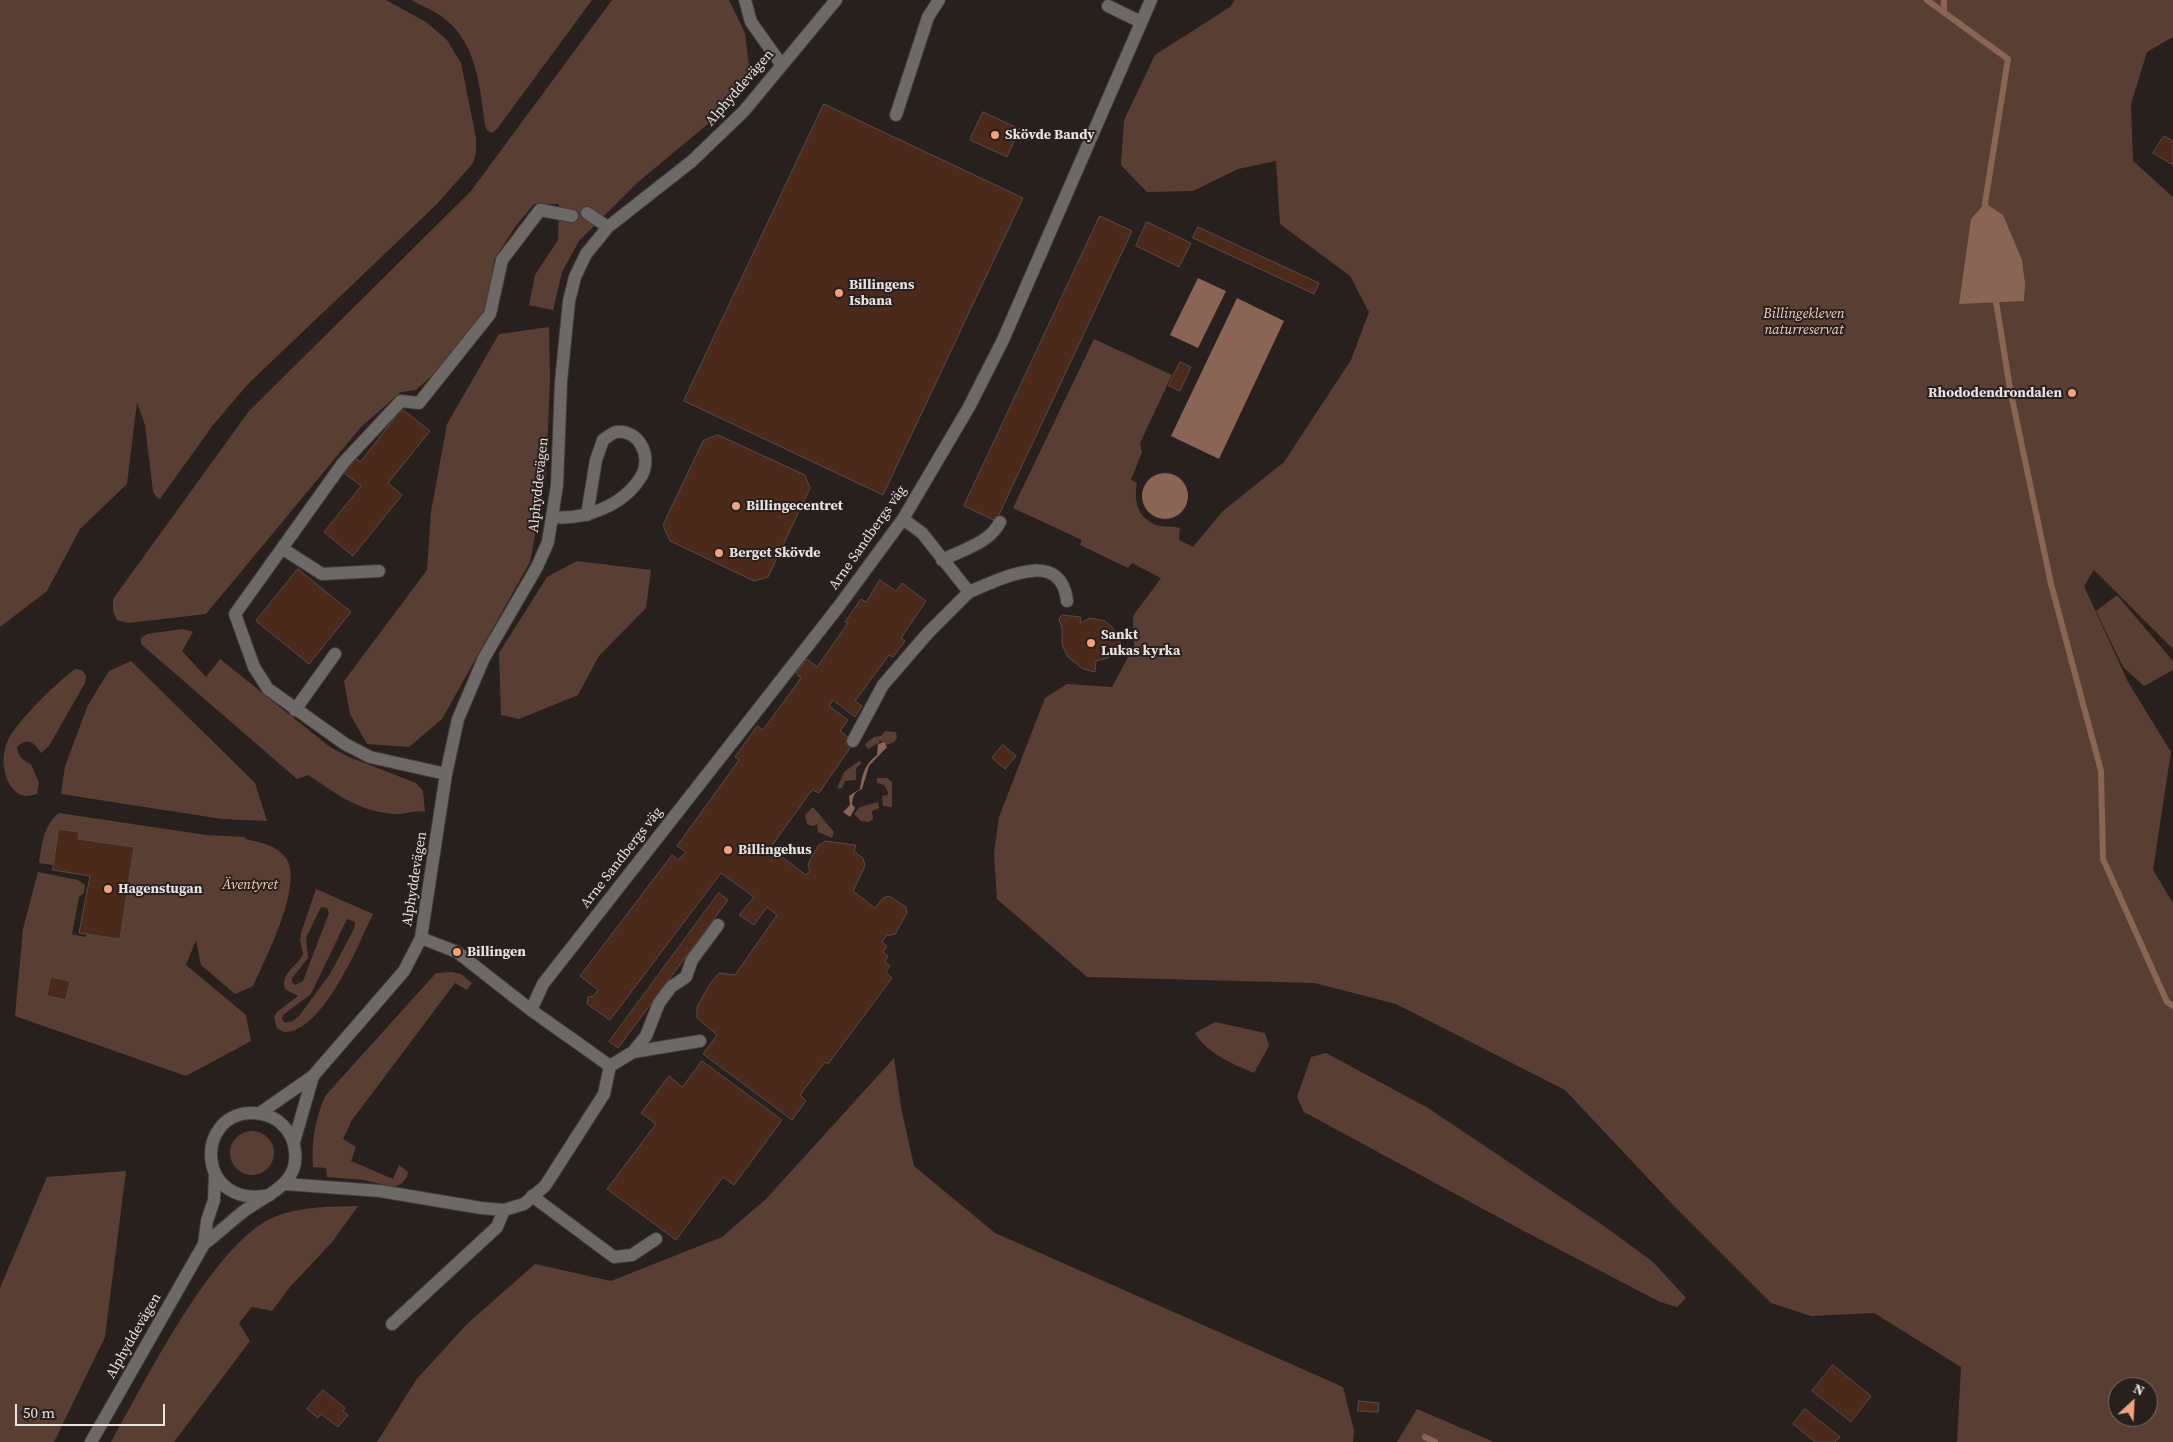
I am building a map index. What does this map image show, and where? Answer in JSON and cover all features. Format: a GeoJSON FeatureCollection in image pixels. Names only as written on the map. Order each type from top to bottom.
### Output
{"type":"FeatureCollection","features":[{"type":"Feature","properties":{"kind":"street"},"geometry":{"type":"LineString","coordinates":[[745,0],[751,22],[781,64]]}},
{"type":"Feature","properties":{"kind":"street","name":"Alphyddevägen"},"geometry":{"type":"LineString","coordinates":[[260,1113],[312,1076],[404,971],[421,938],[446,774],[458,719],[484,658],[537,567],[548,542],[554,517],[563,349],[569,301],[575,277],[586,254],[608,226],[692,161],[744,111],[781,64],[836,0]]}},
{"type":"Feature","properties":{"kind":"street"},"geometry":{"type":"LineString","coordinates":[[896,115],[928,17],[939,0]]}},
{"type":"Feature","properties":{"kind":"street","name":"Arne Sandbergs väg"},"geometry":{"type":"LineString","coordinates":[[531,1010],[544,984],[839,606],[903,519],[969,407],[1003,340],[1150,0]]}},
{"type":"Feature","properties":{"kind":"street"},"geometry":{"type":"LineString","coordinates":[[1108,6],[1141,22]]}},
{"type":"Feature","properties":{"kind":"street"},"geometry":{"type":"LineString","coordinates":[[446,774],[370,757],[345,744],[295,710],[268,689],[254,667],[235,614],[343,463],[401,401],[419,403],[490,314],[502,260],[527,224],[540,210],[572,216]]}},
{"type":"Feature","properties":{"kind":"street"},"geometry":{"type":"LineString","coordinates":[[586,213],[608,226]]}},
{"type":"Feature","properties":{"kind":"street"},"geometry":{"type":"LineString","coordinates":[[554,517],[587,516],[620,500],[643,474],[645,452],[640,442],[629,434],[615,432],[603,440],[596,460],[587,516]]}},
{"type":"Feature","properties":{"kind":"street"},"geometry":{"type":"LineString","coordinates":[[903,519],[922,533],[969,592]]}},
{"type":"Feature","properties":{"kind":"street"},"geometry":{"type":"LineString","coordinates":[[942,560],[982,541],[996,532],[1000,522]]}},
{"type":"Feature","properties":{"kind":"street"},"geometry":{"type":"LineString","coordinates":[[283,549],[322,574],[379,571]]}},
{"type":"Feature","properties":{"kind":"street"},"geometry":{"type":"LineString","coordinates":[[853,741],[883,685],[928,634],[969,592],[1022,572],[1036,570],[1046,571],[1057,578],[1066,590],[1067,601]]}},
{"type":"Feature","properties":{"kind":"street"},"geometry":{"type":"LineString","coordinates":[[295,710],[335,654]]}},
{"type":"Feature","properties":{"kind":"street"},"geometry":{"type":"LineString","coordinates":[[284,1184],[380,1191],[457,1205],[504,1210],[524,1204],[545,1186],[604,1094],[610,1066],[633,1052],[646,1036],[659,1003],[671,987],[686,976],[692,960],[718,925]]}},
{"type":"Feature","properties":{"kind":"street"},"geometry":{"type":"LineString","coordinates":[[421,938],[458,952],[531,1010],[610,1066]]}},
{"type":"Feature","properties":{"kind":"street"},"geometry":{"type":"LineString","coordinates":[[633,1052],[700,1040]]}},
{"type":"Feature","properties":{"kind":"street","name":"Alphyddevägen"},"geometry":{"type":"LineString","coordinates":[[294,1142],[312,1076]]}},
{"type":"Feature","properties":{"kind":"street"},"geometry":{"type":"LineString","coordinates":[[244,1113],[260,1113],[281,1123],[294,1142],[296,1157],[293,1172],[284,1184],[270,1195],[254,1198],[239,1195],[225,1187],[215,1175],[210,1160],[212,1144],[218,1130],[230,1119],[244,1113]]}},
{"type":"Feature","properties":{"kind":"street","name":"Alphyddevägen"},"geometry":{"type":"LineString","coordinates":[[91,1442],[204,1244],[207,1221],[214,1200],[215,1175]]}},
{"type":"Feature","properties":{"kind":"street","name":"Alphyddevägen"},"geometry":{"type":"LineString","coordinates":[[204,1244],[223,1230],[239,1214],[270,1195]]}},
{"type":"Feature","properties":{"kind":"street"},"geometry":{"type":"LineString","coordinates":[[532,1196],[614,1257],[632,1255],[656,1239]]}},
{"type":"Feature","properties":{"kind":"street"},"geometry":{"type":"LineString","coordinates":[[392,1324],[497,1227],[504,1210]]}},
{"type":"Feature","properties":{"kind":"green space"},"geometry":{"type":"Polygon","coordinates":[[[0,0],[386,0],[426,22],[447,40],[461,63],[476,138],[476,153],[473,163],[437,204],[248,384],[213,425],[160,499],[153,492],[145,425],[137,402],[127,484],[80,529],[47,591],[0,627],[0,0]]]}},
{"type":"Feature","properties":{"kind":"green space"},"geometry":{"type":"Polygon","coordinates":[[[411,0],[592,0],[497,129],[492,133],[487,130],[485,125],[479,82],[464,41],[456,29],[445,19],[411,0]]]}},
{"type":"Feature","properties":{"kind":"green space"},"geometry":{"type":"Polygon","coordinates":[[[612,0],[729,0],[745,33],[750,74],[714,119],[638,182],[579,241],[562,272],[553,310],[529,305],[535,275],[558,240],[559,204],[534,204],[515,227],[494,260],[487,305],[477,324],[435,373],[416,390],[401,392],[361,427],[206,614],[128,623],[117,620],[113,611],[113,599],[249,411],[471,191],[612,0]]]}},
{"type":"Feature","properties":{"kind":"green space","name":"Billingekleven naturreservat"},"geometry":{"type":"Polygon","coordinates":[[[1235,0],[2173,0],[2173,37],[2147,52],[2131,104],[2133,161],[2173,197],[2173,649],[2094,570],[2084,586],[2128,682],[2171,752],[2153,870],[2173,903],[2173,1442],[1957,1442],[1961,1367],[1874,1313],[1811,1316],[1771,1303],[1674,1206],[1565,1090],[1396,1004],[1315,983],[1087,977],[997,899],[994,853],[999,817],[1045,698],[1067,684],[1112,687],[1134,646],[1133,616],[1161,578],[1132,563],[1128,568],[1080,545],[1082,540],[1013,508],[1094,339],[1172,375],[1140,443],[1142,452],[1131,480],[1137,483],[1137,504],[1142,515],[1147,520],[1160,526],[1180,528],[1179,540],[1193,547],[1223,511],[1284,462],[1351,360],[1369,312],[1350,276],[1280,224],[1276,161],[1238,169],[1193,191],[1147,192],[1121,165],[1124,120],[1155,55],[1230,7],[1235,0]]]}},
{"type":"Feature","properties":{"kind":"green space"},"geometry":{"type":"Polygon","coordinates":[[[549,327],[550,379],[546,476],[530,562],[442,719],[409,747],[367,744],[350,714],[344,681],[427,570],[431,512],[447,424],[499,334],[549,327]]]}},
{"type":"Feature","properties":{"kind":"green space"},"geometry":{"type":"Polygon","coordinates":[[[577,561],[651,570],[646,608],[599,656],[578,695],[519,719],[501,715],[499,653],[547,577],[577,561]]]}},
{"type":"Feature","properties":{"kind":"green space"},"geometry":{"type":"Polygon","coordinates":[[[2117,595],[2173,661],[2173,670],[2144,686],[2123,667],[2096,611],[2117,595]]]}},
{"type":"Feature","properties":{"kind":"green space"},"geometry":{"type":"Polygon","coordinates":[[[182,629],[193,632],[182,651],[206,677],[220,659],[330,747],[349,757],[416,783],[423,791],[425,812],[395,814],[370,809],[349,801],[308,775],[297,779],[141,644],[141,638],[147,634],[182,629]]]}},
{"type":"Feature","properties":{"kind":"green space"},"geometry":{"type":"Polygon","coordinates":[[[131,661],[255,783],[267,821],[222,819],[61,794],[65,766],[88,705],[109,671],[131,661]]]}},
{"type":"Feature","properties":{"kind":"green space"},"geometry":{"type":"Polygon","coordinates":[[[75,669],[82,670],[86,676],[85,683],[49,746],[41,753],[30,742],[24,742],[17,747],[21,757],[31,764],[39,783],[37,794],[21,795],[9,784],[5,772],[4,752],[8,740],[20,722],[38,702],[75,669]]]}},
{"type":"Feature","properties":{"kind":"green space"},"geometry":{"type":"Polygon","coordinates":[[[885,731],[896,732],[897,738],[894,742],[887,745],[879,740],[879,743],[868,749],[865,744],[874,737],[881,736],[885,731]]]}},
{"type":"Feature","properties":{"kind":"green space"},"geometry":{"type":"Polygon","coordinates":[[[859,761],[862,763],[856,768],[856,780],[845,781],[842,788],[837,788],[844,772],[859,761]]]}},
{"type":"Feature","properties":{"kind":"green space"},"geometry":{"type":"Polygon","coordinates":[[[877,778],[887,778],[892,782],[892,807],[883,806],[882,796],[887,795],[887,799],[888,792],[884,785],[877,783],[877,778]]]}},
{"type":"Feature","properties":{"kind":"green space"},"geometry":{"type":"Polygon","coordinates":[[[878,802],[879,808],[872,811],[873,819],[869,822],[861,821],[854,814],[860,807],[878,802]]]}},
{"type":"Feature","properties":{"kind":"green space"},"geometry":{"type":"Polygon","coordinates":[[[813,807],[834,832],[832,838],[818,832],[817,824],[813,826],[807,824],[805,815],[813,807]]]}},
{"type":"Feature","properties":{"kind":"green space","name":"Äventyret"},"geometry":{"type":"Polygon","coordinates":[[[59,813],[206,835],[245,837],[245,839],[273,847],[286,858],[290,870],[287,903],[281,922],[253,986],[235,994],[201,965],[196,940],[186,965],[246,1015],[251,1041],[186,1076],[15,1016],[23,929],[38,872],[78,880],[85,885],[84,893],[79,897],[72,934],[85,937],[87,934],[120,939],[134,847],[78,839],[79,832],[59,829],[53,865],[39,863],[46,830],[59,813]]]}},
{"type":"Feature","properties":{"kind":"green space"},"geometry":{"type":"Polygon","coordinates":[[[316,889],[373,914],[349,964],[326,1003],[312,1018],[298,1028],[284,1032],[277,1028],[274,1017],[277,1012],[298,996],[285,989],[284,983],[287,974],[303,954],[300,940],[316,889]],[[321,907],[306,938],[308,958],[292,978],[292,982],[295,985],[303,981],[329,913],[327,908],[321,907]],[[347,919],[311,994],[283,1015],[282,1019],[285,1023],[293,1021],[299,1016],[330,974],[354,929],[355,922],[347,919]]]}},
{"type":"Feature","properties":{"kind":"green space"},"geometry":{"type":"Polygon","coordinates":[[[451,972],[461,974],[472,983],[467,990],[455,983],[352,1120],[343,1139],[356,1147],[351,1161],[393,1179],[399,1165],[408,1172],[407,1177],[395,1187],[363,1180],[327,1177],[326,1168],[313,1167],[314,1131],[325,1096],[436,973],[451,972]]]}},
{"type":"Feature","properties":{"kind":"green space"},"geometry":{"type":"Polygon","coordinates":[[[1215,1022],[1265,1033],[1269,1046],[1254,1073],[1221,1057],[1200,1040],[1195,1033],[1215,1022]]]}},
{"type":"Feature","properties":{"kind":"green space"},"geometry":{"type":"Polygon","coordinates":[[[1326,1053],[1428,1108],[1604,1226],[1653,1262],[1686,1298],[1677,1307],[1660,1302],[1304,1112],[1297,1097],[1311,1057],[1326,1053]]]}},
{"type":"Feature","properties":{"kind":"green space"},"geometry":{"type":"Polygon","coordinates":[[[894,1058],[901,1107],[914,1166],[995,1233],[1343,1387],[1354,1431],[1353,1442],[377,1442],[416,1380],[467,1324],[535,1264],[611,1281],[722,1237],[766,1199],[894,1058]]]}},
{"type":"Feature","properties":{"kind":"green space"},"geometry":{"type":"Polygon","coordinates":[[[256,1131],[268,1137],[273,1144],[273,1162],[268,1169],[261,1174],[248,1175],[240,1172],[233,1165],[230,1149],[233,1141],[240,1134],[256,1131]]]}},
{"type":"Feature","properties":{"kind":"green space"},"geometry":{"type":"Polygon","coordinates":[[[126,1171],[105,1337],[54,1442],[0,1442],[0,1288],[47,1177],[126,1171]]]}},
{"type":"Feature","properties":{"kind":"green space"},"geometry":{"type":"Polygon","coordinates":[[[358,1206],[333,1241],[290,1287],[272,1311],[252,1307],[239,1323],[250,1341],[174,1442],[111,1442],[180,1320],[201,1288],[223,1260],[246,1236],[268,1220],[289,1212],[312,1208],[358,1206]]]}},
{"type":"Feature","properties":{"kind":"green space"},"geometry":{"type":"Polygon","coordinates":[[[1417,1409],[1494,1442],[1397,1442],[1417,1409]]]}},
{"type":"Feature","properties":{"kind":"shaded area"},"geometry":{"type":"Polygon","coordinates":[[[1985,203],[2003,215],[2022,260],[2025,284],[2024,301],[1959,304],[1971,219],[1985,203]]]}},
{"type":"Feature","properties":{"kind":"shaded area"},"geometry":{"type":"Polygon","coordinates":[[[1198,278],[1226,291],[1198,348],[1170,335],[1198,278]]]}},
{"type":"Feature","properties":{"kind":"shaded area"},"geometry":{"type":"Polygon","coordinates":[[[1237,298],[1284,321],[1219,459],[1171,436],[1237,298]]]}},
{"type":"Feature","properties":{"kind":"shaded area"},"geometry":{"type":"Polygon","coordinates":[[[1165,473],[1178,477],[1184,483],[1188,496],[1184,509],[1178,515],[1165,519],[1152,515],[1146,509],[1142,496],[1146,483],[1152,477],[1165,473]]]}},
{"type":"Feature","properties":{"kind":"shaded area"},"geometry":{"type":"Polygon","coordinates":[[[884,742],[887,747],[869,766],[862,789],[857,791],[853,797],[852,804],[855,808],[850,817],[843,812],[850,805],[849,796],[860,789],[865,770],[877,755],[878,744],[884,742]]]}},
{"type":"Feature","properties":{"kind":"building","name":"Billingens Isbana"},"geometry":{"type":"Polygon","coordinates":[[[824,104],[1023,198],[883,495],[684,401],[824,104]]]}},
{"type":"Feature","properties":{"kind":"building"},"geometry":{"type":"Polygon","coordinates":[[[983,112],[1020,129],[1007,157],[970,140],[983,112]]]}},
{"type":"Feature","properties":{"kind":"building"},"geometry":{"type":"Polygon","coordinates":[[[2164,136],[2173,141],[2173,165],[2153,153],[2164,136]]]}},
{"type":"Feature","properties":{"kind":"building"},"geometry":{"type":"Polygon","coordinates":[[[1100,216],[1132,231],[996,521],[964,506],[1100,216]]]}},
{"type":"Feature","properties":{"kind":"building"},"geometry":{"type":"Polygon","coordinates":[[[1147,222],[1191,243],[1179,267],[1136,246],[1147,222]]]}},
{"type":"Feature","properties":{"kind":"building"},"geometry":{"type":"Polygon","coordinates":[[[1198,227],[1319,283],[1314,294],[1193,238],[1198,227]]]}},
{"type":"Feature","properties":{"kind":"building"},"geometry":{"type":"Polygon","coordinates":[[[1180,362],[1191,367],[1180,391],[1169,386],[1180,362]]]}},
{"type":"Feature","properties":{"kind":"building"},"geometry":{"type":"Polygon","coordinates":[[[402,409],[430,431],[388,483],[402,495],[353,556],[324,532],[361,486],[344,473],[356,458],[360,462],[402,409]]]}},
{"type":"Feature","properties":{"kind":"building","name":"Billingecentret"},"geometry":{"type":"Polygon","coordinates":[[[718,435],[805,475],[810,488],[768,577],[754,581],[670,541],[663,525],[703,441],[718,435]]]}},
{"type":"Feature","properties":{"kind":"building"},"geometry":{"type":"Polygon","coordinates":[[[298,569],[351,612],[309,664],[256,621],[298,569]]]}},
{"type":"Feature","properties":{"kind":"building","name":"Billingehus"},"geometry":{"type":"Polygon","coordinates":[[[880,580],[896,591],[902,583],[926,601],[901,638],[905,641],[893,657],[889,655],[855,701],[862,706],[855,717],[833,700],[829,706],[848,720],[840,731],[849,738],[845,744],[850,748],[819,793],[812,790],[770,848],[806,875],[810,871],[808,865],[810,860],[818,846],[825,841],[856,845],[854,852],[863,858],[865,866],[853,891],[875,908],[883,898],[889,896],[906,907],[907,913],[895,934],[886,936],[882,942],[887,946],[883,952],[888,956],[885,962],[890,966],[886,972],[892,978],[828,1064],[825,1062],[800,1095],[806,1101],[792,1120],[703,1054],[717,1035],[697,1018],[697,1007],[710,984],[719,973],[735,975],[777,915],[767,907],[754,925],[739,915],[754,897],[721,873],[610,1020],[587,1004],[588,997],[594,996],[598,990],[580,976],[672,855],[678,860],[686,852],[677,846],[739,760],[735,757],[757,726],[763,730],[801,678],[796,673],[807,659],[817,667],[848,623],[845,622],[861,599],[866,602],[880,580]]]}},
{"type":"Feature","properties":{"kind":"building","name":"Sankt Lukas kyrka"},"geometry":{"type":"Polygon","coordinates":[[[1062,615],[1081,617],[1080,623],[1090,618],[1105,621],[1113,628],[1122,646],[1117,644],[1108,658],[1096,661],[1095,672],[1083,669],[1068,657],[1062,645],[1062,628],[1059,619],[1062,615]]]}},
{"type":"Feature","properties":{"kind":"building"},"geometry":{"type":"Polygon","coordinates":[[[1003,745],[1016,756],[1005,769],[992,758],[1003,745]]]}},
{"type":"Feature","properties":{"kind":"building","name":"Hagenstugan"},"geometry":{"type":"Polygon","coordinates":[[[59,829],[79,832],[78,839],[134,847],[120,939],[79,933],[90,876],[53,870],[59,829]]]}},
{"type":"Feature","properties":{"kind":"building"},"geometry":{"type":"Polygon","coordinates":[[[719,893],[728,900],[618,1048],[609,1042],[719,893]]]}},
{"type":"Feature","properties":{"kind":"building"},"geometry":{"type":"Polygon","coordinates":[[[51,977],[70,981],[66,1000],[47,996],[51,977]]]}},
{"type":"Feature","properties":{"kind":"building"},"geometry":{"type":"Polygon","coordinates":[[[702,1061],[782,1120],[734,1185],[723,1177],[676,1240],[607,1189],[656,1124],[641,1113],[669,1076],[682,1087],[702,1061]]]}},
{"type":"Feature","properties":{"kind":"building"},"geometry":{"type":"Polygon","coordinates":[[[1833,1365],[1871,1396],[1851,1422],[1812,1391],[1833,1365]]]}},
{"type":"Feature","properties":{"kind":"building"},"geometry":{"type":"Polygon","coordinates":[[[323,1390],[345,1408],[343,1411],[348,1415],[338,1427],[321,1414],[318,1418],[307,1409],[323,1390]]]}},
{"type":"Feature","properties":{"kind":"building"},"geometry":{"type":"Polygon","coordinates":[[[1359,1401],[1379,1403],[1378,1412],[1358,1411],[1359,1401]]]}},
{"type":"Feature","properties":{"kind":"building"},"geometry":{"type":"Polygon","coordinates":[[[1805,1409],[1840,1437],[1835,1442],[1815,1442],[1793,1424],[1805,1409]]]}},
{"type":"Feature","properties":{"kind":"waterway"},"geometry":{"type":"LineString","coordinates":[[1927,0],[2008,59],[1985,203],[1986,210]]}},
{"type":"Feature","properties":{"kind":"waterway"},"geometry":{"type":"LineString","coordinates":[[1944,0],[1944,12]]}},
{"type":"Feature","properties":{"kind":"waterway"},"geometry":{"type":"LineString","coordinates":[[1995,295],[2010,389],[2051,584],[2101,771],[2103,859],[2167,1002],[2173,1006]]}},
{"type":"Feature","properties":{"kind":"waterway"},"geometry":{"type":"LineString","coordinates":[[1425,1437],[1435,1442]]}},
{"type":"Feature","properties":{"kind":"place","name":"Skövde Bandy"},"geometry":{"type":"Point","coordinates":[995,135]}},
{"type":"Feature","properties":{"kind":"place","name":"Billingens Isbana"},"geometry":{"type":"Point","coordinates":[839,293]}},
{"type":"Feature","properties":{"kind":"place","name":"Rhododendrondalen"},"geometry":{"type":"Point","coordinates":[2072,393]}},
{"type":"Feature","properties":{"kind":"place","name":"Billingecentret"},"geometry":{"type":"Point","coordinates":[736,506]}},
{"type":"Feature","properties":{"kind":"place","name":"Berget Skövde"},"geometry":{"type":"Point","coordinates":[719,553]}},
{"type":"Feature","properties":{"kind":"place","name":"Sankt Lukas kyrka"},"geometry":{"type":"Point","coordinates":[1091,643]}},
{"type":"Feature","properties":{"kind":"place","name":"Billingehus"},"geometry":{"type":"Point","coordinates":[728,850]}},
{"type":"Feature","properties":{"kind":"place","name":"Hagenstugan"},"geometry":{"type":"Point","coordinates":[108,889]}},
{"type":"Feature","properties":{"kind":"place","name":"Billingen"},"geometry":{"type":"Point","coordinates":[457,952]}}]}
